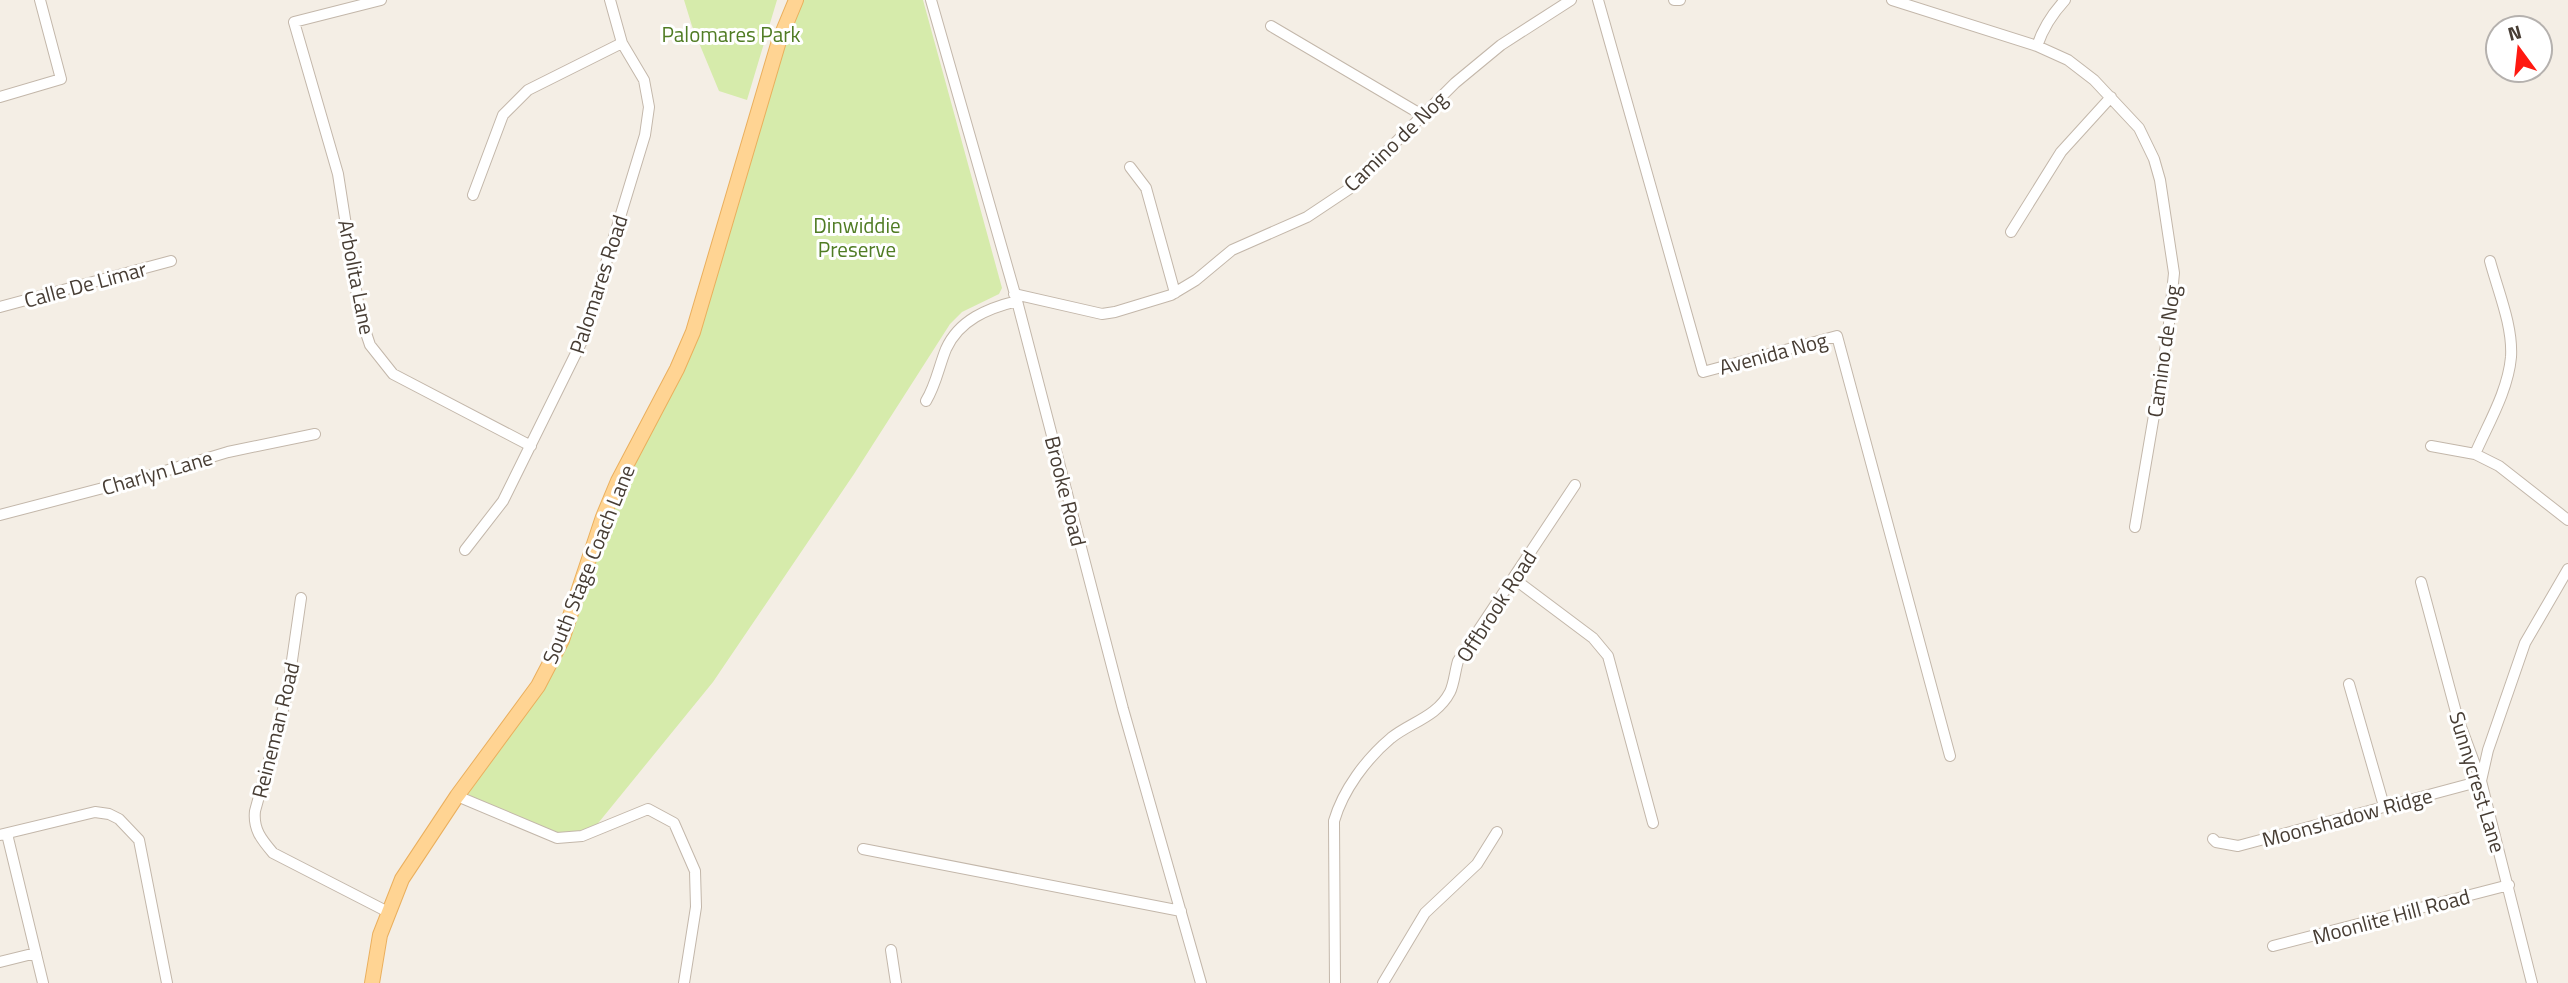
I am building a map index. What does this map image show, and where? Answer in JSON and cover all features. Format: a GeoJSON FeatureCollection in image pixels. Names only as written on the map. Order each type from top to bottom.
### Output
{"type":"FeatureCollection","features":[{"type":"Feature","properties":{"kind":"main road","name":"South Stage Coach Lane"},"geometry":{"type":"LineString","coordinates":[[372,983],[380,935],[402,879],[457,796],[538,686],[562,640],[608,505],[693,332],[779,40],[796,0]]}},
{"type":"Feature","properties":{"kind":"street"},"geometry":{"type":"LineString","coordinates":[[0,97],[61,79],[40,0]]}},
{"type":"Feature","properties":{"kind":"street","name":"Arbolita Lane"},"geometry":{"type":"LineString","coordinates":[[381,0],[294,22],[338,174],[359,315],[370,345],[393,374],[531,446]]}},
{"type":"Feature","properties":{"kind":"street","name":"Palomares Road"},"geometry":{"type":"LineString","coordinates":[[465,550],[503,501],[583,339],[645,135],[649,107],[643,80],[622,43],[610,0]]}},
{"type":"Feature","properties":{"kind":"street","name":"Brooke Road"},"geometry":{"type":"LineString","coordinates":[[931,0],[1016,298],[1123,709],[1201,983]]}},
{"type":"Feature","properties":{"kind":"street","name":"Camino de Nog"},"geometry":{"type":"LineString","coordinates":[[1016,298],[1102,314],[1175,293],[1196,280],[1232,250],[1287,228],[1349,188],[1455,83],[1502,45],[1571,0]]}},
{"type":"Feature","properties":{"kind":"street","name":"Avenida Nog"},"geometry":{"type":"LineString","coordinates":[[1598,0],[1703,372],[1837,335],[1950,756]]}},
{"type":"Feature","properties":{"kind":"street"},"geometry":{"type":"LineString","coordinates":[[1674,0],[1680,0]]}},
{"type":"Feature","properties":{"kind":"street","name":"Camino de Nog"},"geometry":{"type":"LineString","coordinates":[[1892,0],[2037,46],[2068,60],[2094,80],[2139,128],[2154,159],[2160,180],[2174,273],[2168,333],[2135,527]]}},
{"type":"Feature","properties":{"kind":"street"},"geometry":{"type":"LineString","coordinates":[[2037,46],[2053,13],[2065,0]]}},
{"type":"Feature","properties":{"kind":"street"},"geometry":{"type":"LineString","coordinates":[[1271,26],[1422,115]]}},
{"type":"Feature","properties":{"kind":"street"},"geometry":{"type":"LineString","coordinates":[[473,195],[503,116],[528,90],[622,43]]}},
{"type":"Feature","properties":{"kind":"street"},"geometry":{"type":"LineString","coordinates":[[2011,232],[2061,152],[2111,97]]}},
{"type":"Feature","properties":{"kind":"street"},"geometry":{"type":"LineString","coordinates":[[1130,167],[1146,188],[1175,293]]}},
{"type":"Feature","properties":{"kind":"street","name":"Calle De Limar"},"geometry":{"type":"LineString","coordinates":[[0,307],[171,261]]}},
{"type":"Feature","properties":{"kind":"street"},"geometry":{"type":"LineString","coordinates":[[2474,454],[2507,381],[2511,357],[2510,337],[2490,261]]}},
{"type":"Feature","properties":{"kind":"street"},"geometry":{"type":"LineString","coordinates":[[926,401],[947,348],[961,329],[971,319],[1016,298]]}},
{"type":"Feature","properties":{"kind":"street","name":"Charlyn Lane"},"geometry":{"type":"LineString","coordinates":[[0,515],[228,452],[315,433]]}},
{"type":"Feature","properties":{"kind":"street"},"geometry":{"type":"LineString","coordinates":[[2431,446],[2474,454],[2499,466],[2568,520]]}},
{"type":"Feature","properties":{"kind":"street","name":"Offbrook Road"},"geometry":{"type":"LineString","coordinates":[[1335,983],[1335,821],[1340,803],[1364,766],[1392,737],[1427,718],[1442,704],[1451,690],[1458,661],[1575,485]]}},
{"type":"Feature","properties":{"kind":"street"},"geometry":{"type":"LineString","coordinates":[[2481,780],[2488,750],[2525,643],[2568,569]]}},
{"type":"Feature","properties":{"kind":"street"},"geometry":{"type":"LineString","coordinates":[[1513,578],[1593,638],[1608,656],[1653,823]]}},
{"type":"Feature","properties":{"kind":"street","name":"Sunnycrest Lane"},"geometry":{"type":"LineString","coordinates":[[2420,582],[2457,716],[2481,780],[2532,983]]}},
{"type":"Feature","properties":{"kind":"street","name":"Reineman Road"},"geometry":{"type":"LineString","coordinates":[[301,598],[287,695],[254,821],[259,837],[273,853],[388,912]]}},
{"type":"Feature","properties":{"kind":"street"},"geometry":{"type":"LineString","coordinates":[[2349,684],[2384,806]]}},
{"type":"Feature","properties":{"kind":"street","name":"Moonshadow Ridge"},"geometry":{"type":"LineString","coordinates":[[2213,839],[2238,846],[2481,780]]}},
{"type":"Feature","properties":{"kind":"street"},"geometry":{"type":"LineString","coordinates":[[457,796],[557,838],[582,836],[648,808],[674,823],[691,858],[697,883],[696,907],[684,983]]}},
{"type":"Feature","properties":{"kind":"street"},"geometry":{"type":"LineString","coordinates":[[43,983],[3,834],[95,812],[109,814],[125,824],[139,840],[167,983]]}},
{"type":"Feature","properties":{"kind":"street"},"geometry":{"type":"LineString","coordinates":[[1383,983],[1417,924],[1439,897],[1477,864],[1497,832]]}},
{"type":"Feature","properties":{"kind":"street"},"geometry":{"type":"LineString","coordinates":[[863,849],[1181,911]]}},
{"type":"Feature","properties":{"kind":"street","name":"Moonlite Hill Road"},"geometry":{"type":"LineString","coordinates":[[2273,946],[2509,885]]}},
{"type":"Feature","properties":{"kind":"street"},"geometry":{"type":"LineString","coordinates":[[891,950],[896,983]]}},
{"type":"Feature","properties":{"kind":"street"},"geometry":{"type":"LineString","coordinates":[[0,962],[36,953]]}},
{"type":"Feature","properties":{"kind":"green space","name":"Palomares Park"},"geometry":{"type":"Polygon","coordinates":[[[684,0],[777,0],[747,100],[719,91],[684,0]]]}},
{"type":"Feature","properties":{"kind":"green space","name":"Dinwiddie Preserve"},"geometry":{"type":"Polygon","coordinates":[[[798,0],[923,0],[1002,288],[999,294],[962,312],[950,324],[854,474],[713,682],[595,827],[567,834],[542,835],[504,817],[468,794],[541,694],[624,481],[699,323],[798,0]]]}}]}
